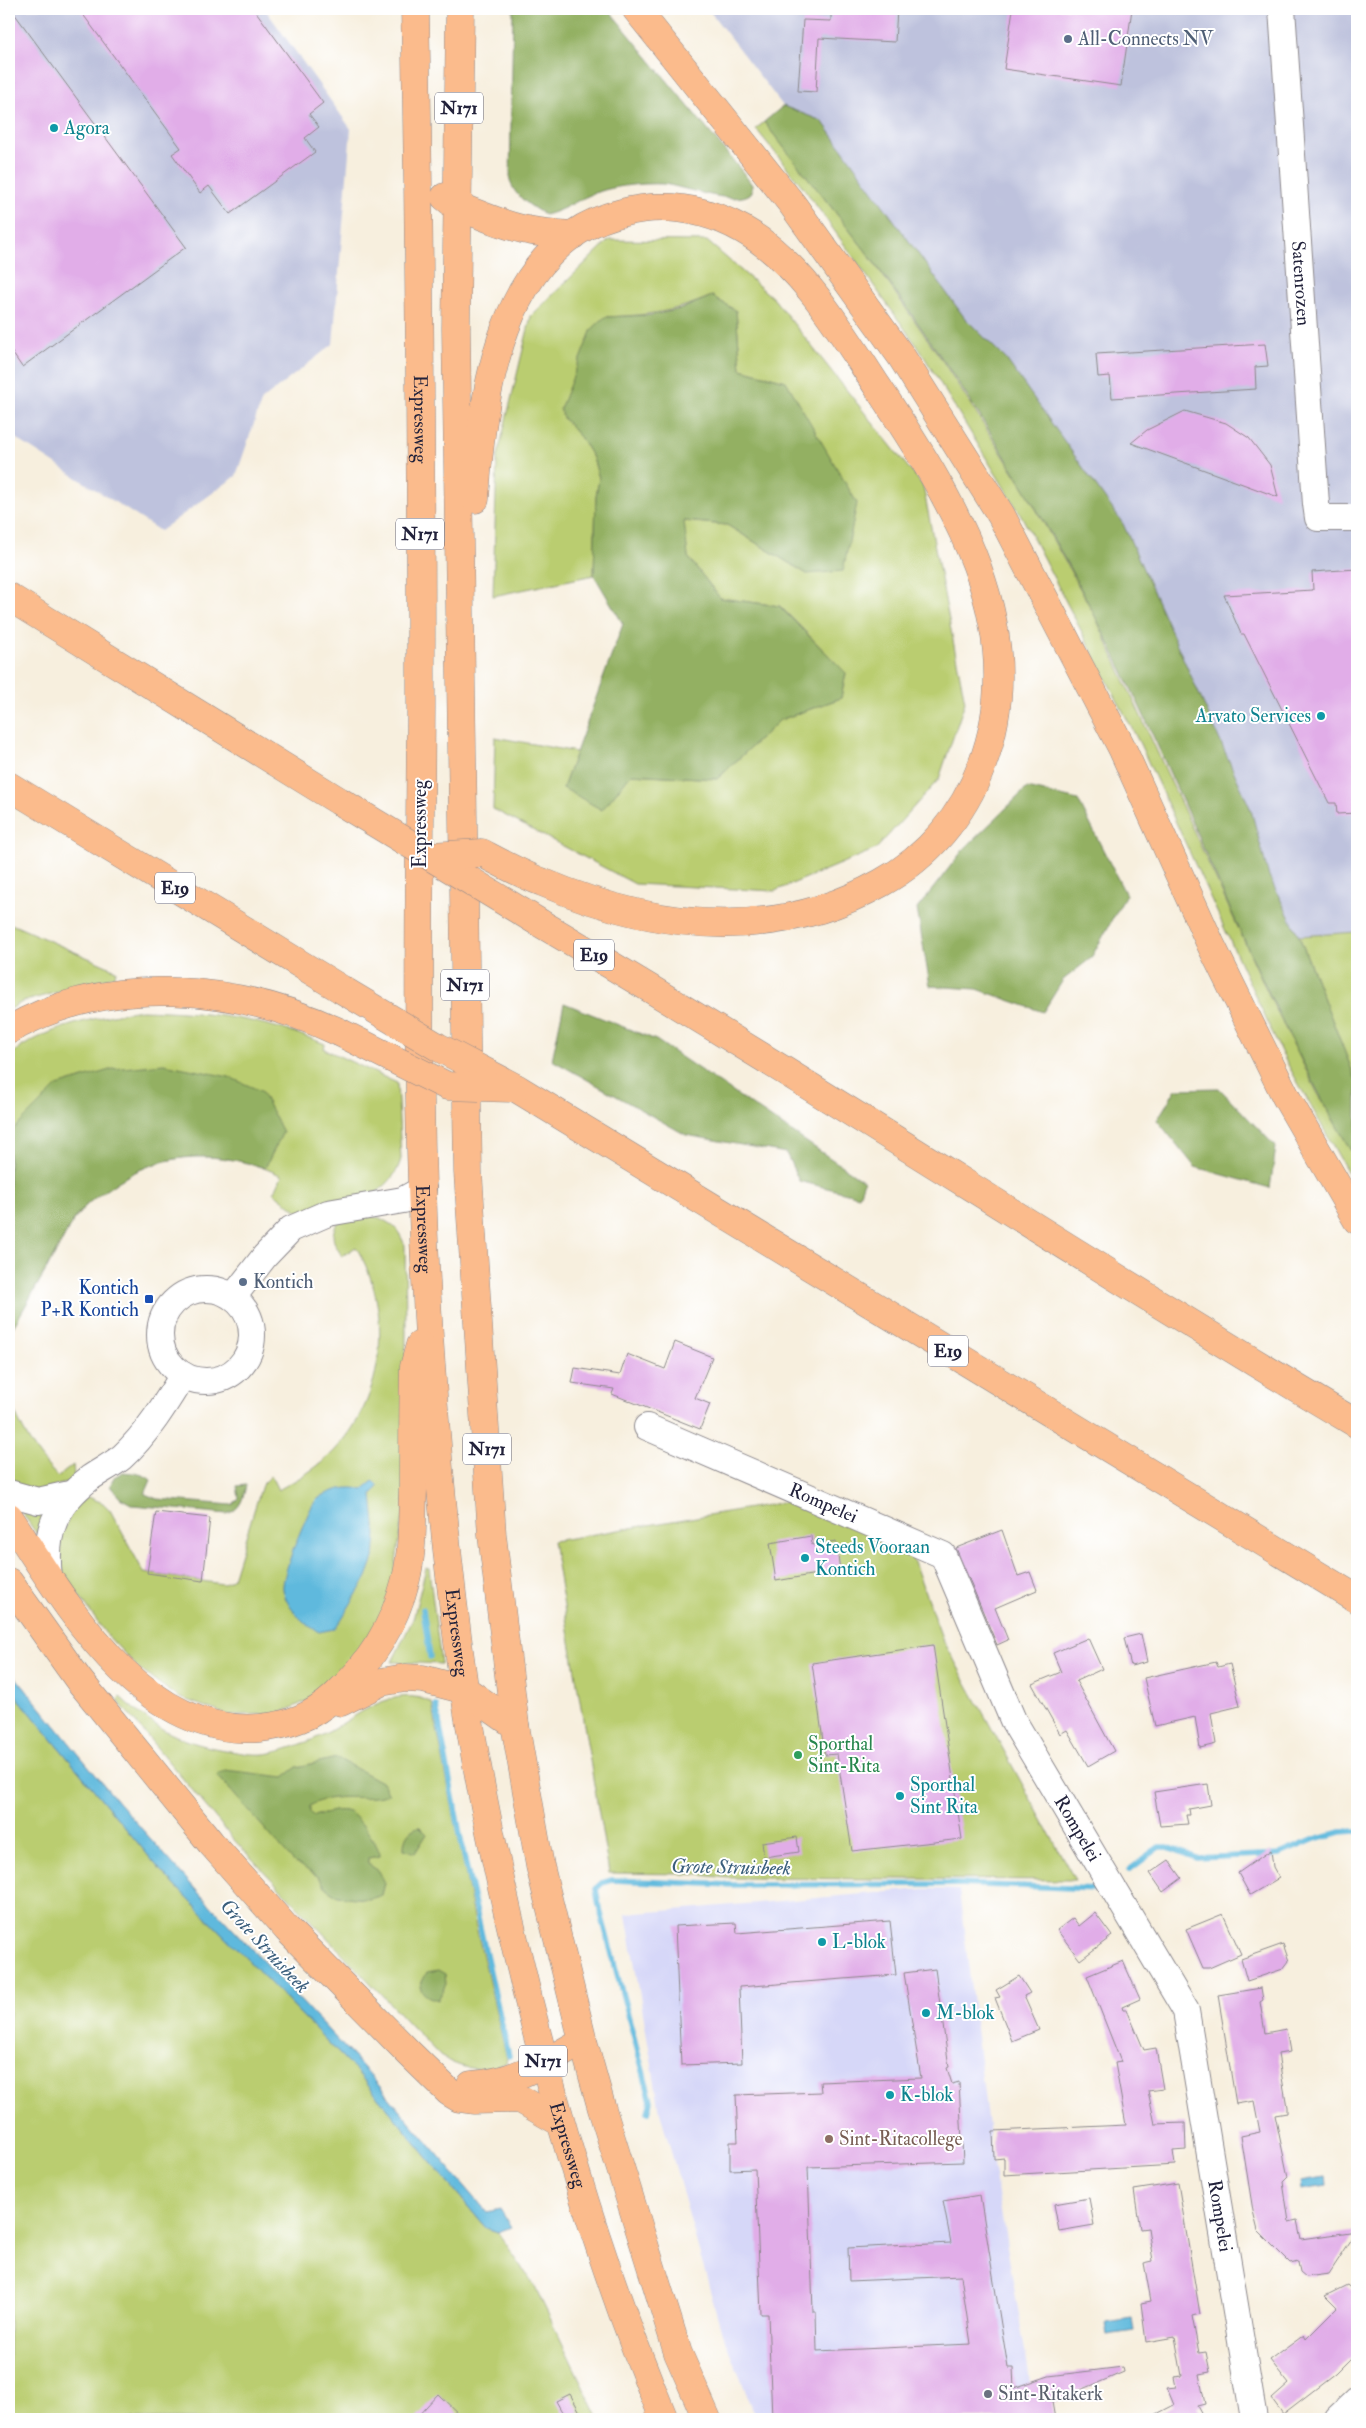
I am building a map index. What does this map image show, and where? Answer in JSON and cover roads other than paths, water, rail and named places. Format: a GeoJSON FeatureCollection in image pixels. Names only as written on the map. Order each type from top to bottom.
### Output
{"type":"FeatureCollection","features":[{"type":"Feature","properties":{"kind":"highway","name":"Expressweg"},"geometry":{"type":"LineString","coordinates":[[415,9],[419,175],[420,1101],[429,1325],[445,1524],[465,1690],[499,1875],[543,2063],[560,2122],[632,2343],[664,2419]]}},
{"type":"Feature","properties":{"kind":"highway","name":"Expressweg"},"geometry":{"type":"LineString","coordinates":[[460,9],[456,328],[468,1172],[492,1535],[515,1725],[540,1866],[583,2041],[678,2353],[707,2419]]}},
{"type":"Feature","properties":{"kind":"highway"},"geometry":{"type":"LineString","coordinates":[[636,9],[792,204],[901,356],[1001,515],[1122,748],[1211,944],[1286,1097],[1357,1220]]}},
{"type":"Feature","properties":{"kind":"highway"},"geometry":{"type":"LineString","coordinates":[[419,175],[458,208],[520,230],[539,233],[573,234]]}},
{"type":"Feature","properties":{"kind":"highway"},"geometry":{"type":"LineString","coordinates":[[430,856],[482,853],[539,882],[600,904],[637,914],[695,922],[754,923],[808,915],[852,900],[893,876],[919,858],[940,837],[959,813],[973,787],[989,745],[998,702],[999,660],[990,610],[978,566],[946,494],[837,324],[791,268],[762,242],[741,229],[690,209],[660,206],[604,217],[573,234],[547,258],[514,304],[491,370],[477,464],[472,550],[461,612]]}},
{"type":"Feature","properties":{"kind":"highway","name":"E19"},"geometry":{"type":"LineString","coordinates":[[9,597],[339,801],[647,986],[1215,1339],[1357,1424]]}},
{"type":"Feature","properties":{"kind":"highway","name":"E19"},"geometry":{"type":"LineString","coordinates":[[9,786],[438,1047],[516,1088],[1357,1599]]}},
{"type":"Feature","properties":{"kind":"highway"},"geometry":{"type":"LineString","coordinates":[[9,1030],[65,1006],[111,994],[160,991],[230,997],[276,1008],[339,1032],[447,1086],[516,1088]]}},
{"type":"Feature","properties":{"kind":"highway"},"geometry":{"type":"LineString","coordinates":[[423,1189],[468,1172]]}},
{"type":"Feature","properties":{"kind":"highway"},"geometry":{"type":"LineString","coordinates":[[9,1517],[49,1577],[106,1655],[133,1679],[191,1717],[223,1727],[253,1728],[287,1724],[308,1717],[323,1708],[352,1680],[374,1653],[387,1632],[402,1592],[412,1539],[415,1360],[429,1325]]}},
{"type":"Feature","properties":{"kind":"highway"},"geometry":{"type":"LineString","coordinates":[[9,1582],[99,1706],[211,1843],[287,1929],[431,2075],[449,2092],[459,2098],[473,2100],[520,2099],[560,2122]]}},
{"type":"Feature","properties":{"kind":"highway"},"geometry":{"type":"LineString","coordinates":[[323,1708],[340,1703],[381,1682],[405,1678],[423,1679],[465,1690],[515,1725]]}},
{"type":"Feature","properties":{"kind":"highway"},"geometry":{"type":"LineString","coordinates":[[431,2075],[452,2083],[488,2084],[512,2078],[583,2041]]}},
{"type":"Feature","properties":{"kind":"street","name":"Satenrozen"},"geometry":{"type":"LineString","coordinates":[[1282,9],[1318,518],[1357,518]]}},
{"type":"Feature","properties":{"kind":"street"},"geometry":{"type":"LineString","coordinates":[[233,1297],[264,1256],[292,1229],[328,1213],[403,1200],[423,1189]]}},
{"type":"Feature","properties":{"kind":"street"},"geometry":{"type":"LineString","coordinates":[[202,1289],[218,1290],[233,1297],[249,1318],[252,1338],[245,1360],[234,1371],[220,1378],[200,1380],[183,1375],[166,1357],[161,1342],[161,1326],[167,1311],[176,1300],[190,1292],[202,1289]]}},
{"type":"Feature","properties":{"kind":"street"},"geometry":{"type":"LineString","coordinates":[[49,1577],[47,1553],[49,1533],[53,1521],[70,1494],[122,1456],[160,1414],[183,1375]]}},
{"type":"Feature","properties":{"kind":"street","name":"Rompelei"},"geometry":{"type":"LineString","coordinates":[[647,1427],[943,1555],[1013,1720],[1186,2011],[1254,2419]]}},
{"type":"Feature","properties":{"kind":"street"},"geometry":{"type":"LineString","coordinates":[[9,1493],[38,1501],[70,1494]]}},
{"type":"Feature","properties":{"kind":"street"},"geometry":{"type":"LineString","coordinates":[[1338,2419],[1357,2401]]}},
{"type":"Feature","properties":{"kind":"water"},"geometry":{"type":"Polygon","coordinates":[[[373,1481],[378,1486],[372,1495],[376,1535],[374,1558],[367,1577],[341,1620],[334,1629],[319,1632],[307,1625],[296,1615],[285,1596],[283,1582],[290,1559],[306,1520],[318,1499],[336,1490],[357,1488],[362,1490],[373,1481]]]}},
{"type":"Feature","properties":{"kind":"water"},"geometry":{"type":"Polygon","coordinates":[[[9,1669],[118,1802],[196,1890],[363,2067],[487,2212],[500,2209],[511,2227],[498,2232],[486,2228],[358,2073],[161,1871],[9,1687],[9,1669]]]}},
{"type":"Feature","properties":{"kind":"water"},"geometry":{"type":"Polygon","coordinates":[[[1326,2177],[1327,2186],[1301,2190],[1300,2181],[1326,2177]]]}},
{"type":"Feature","properties":{"kind":"water"},"geometry":{"type":"Polygon","coordinates":[[[1132,2318],[1134,2331],[1107,2335],[1105,2322],[1132,2318]]]}},
{"type":"Feature","properties":{"kind":"waterway"},"geometry":{"type":"LineString","coordinates":[[423,1609],[430,1657]]}},
{"type":"Feature","properties":{"kind":"waterway"},"geometry":{"type":"LineString","coordinates":[[436,1706],[464,1856],[509,2056]]}},
{"type":"Feature","properties":{"kind":"waterway","name":"Grote Struisbeek"},"geometry":{"type":"LineString","coordinates":[[1129,1870],[1160,1847],[1168,1847],[1197,1858],[1280,1854],[1315,1839],[1340,1832],[1357,1831]]}},
{"type":"Feature","properties":{"kind":"waterway","name":"Grote Struisbeek"},"geometry":{"type":"LineString","coordinates":[[648,2112],[651,2101],[599,1906],[596,1889],[602,1883],[612,1880],[733,1885],[956,1884],[1100,1889]]}},
{"type":"Feature","properties":{"kind":"place","name":"All-Connects NV"},"geometry":{"type":"Point","coordinates":[1068,39]}},
{"type":"Feature","properties":{"kind":"place","name":"Agora"},"geometry":{"type":"Point","coordinates":[54,128]}},
{"type":"Feature","properties":{"kind":"place","name":"Arvato Services"},"geometry":{"type":"Point","coordinates":[1321,716]}},
{"type":"Feature","properties":{"kind":"place","name":"Kontich"},"geometry":{"type":"Point","coordinates":[243,1282]}},
{"type":"Feature","properties":{"kind":"place","name":"Kontich P+R Kontich"},"geometry":{"type":"Point","coordinates":[149,1299]}},
{"type":"Feature","properties":{"kind":"place","name":"Steeds Vooraan Kontich"},"geometry":{"type":"Point","coordinates":[805,1558]}},
{"type":"Feature","properties":{"kind":"place","name":"Sporthal Sint-Rita"},"geometry":{"type":"Point","coordinates":[798,1755]}},
{"type":"Feature","properties":{"kind":"place","name":"Sporthal Sint Rita"},"geometry":{"type":"Point","coordinates":[900,1796]}},
{"type":"Feature","properties":{"kind":"place","name":"L-blok"},"geometry":{"type":"Point","coordinates":[822,1942]}},
{"type":"Feature","properties":{"kind":"place","name":"M-blok"},"geometry":{"type":"Point","coordinates":[926,2013]}},
{"type":"Feature","properties":{"kind":"place","name":"K-blok"},"geometry":{"type":"Point","coordinates":[890,2095]}},
{"type":"Feature","properties":{"kind":"place","name":"Sint-Ritacollege"},"geometry":{"type":"Point","coordinates":[829,2139]}},
{"type":"Feature","properties":{"kind":"place","name":"Sint-Ritakerk"},"geometry":{"type":"Point","coordinates":[988,2394]}}]}
